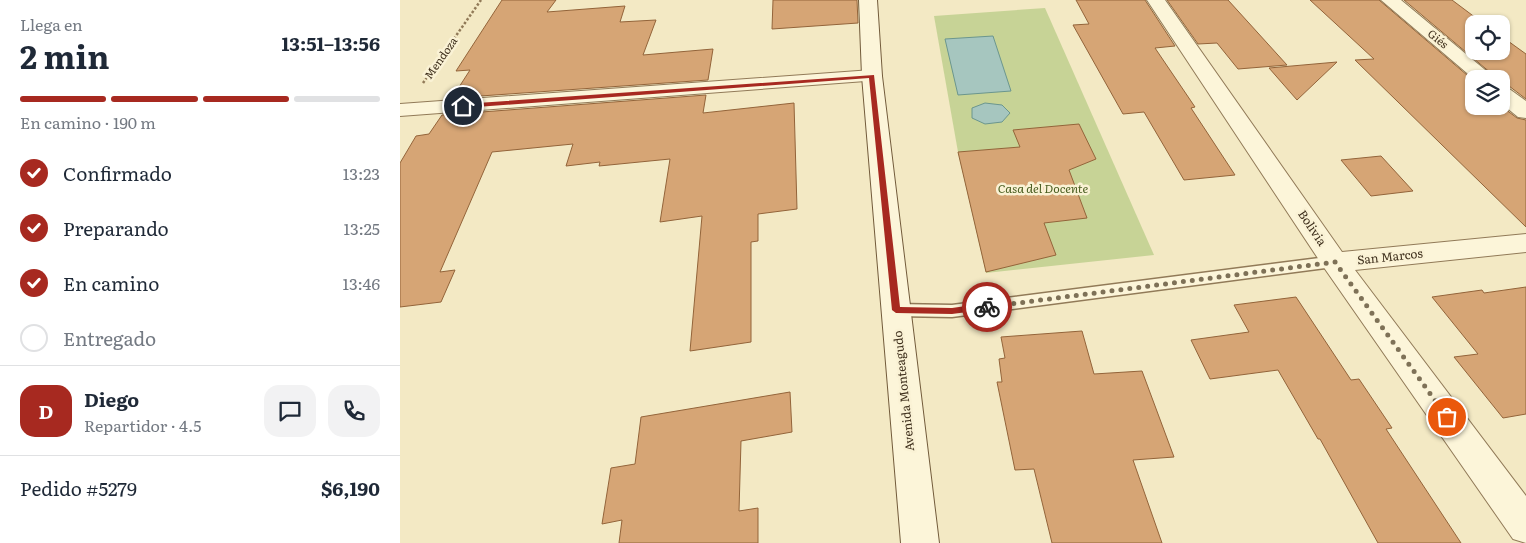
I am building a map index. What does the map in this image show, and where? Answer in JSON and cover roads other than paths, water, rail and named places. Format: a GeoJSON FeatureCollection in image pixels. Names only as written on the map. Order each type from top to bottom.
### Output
{"type":"FeatureCollection","features":[{"type":"Feature","properties":{"kind":"street","name":"Avenida Monteagudo"},"geometry":{"type":"LineString","coordinates":[[868,0],[872,76],[920,543]]}},
{"type":"Feature","properties":{"kind":"street","name":"Bolivia"},"geometry":{"type":"LineString","coordinates":[[1156,0],[1335,262],[1526,526]]}},
{"type":"Feature","properties":{"kind":"street","name":"Giés"},"geometry":{"type":"LineString","coordinates":[[1390,0],[1475,70]]}},
{"type":"Feature","properties":{"kind":"street"},"geometry":{"type":"LineString","coordinates":[[401,112],[872,76]]}},
{"type":"Feature","properties":{"kind":"street"},"geometry":{"type":"LineString","coordinates":[[1510,99],[1526,112]]}},
{"type":"Feature","properties":{"kind":"street","name":"San Marcos"},"geometry":{"type":"LineString","coordinates":[[1335,262],[1526,242]]}},
{"type":"Feature","properties":{"kind":"lane","name":"San Marcos"},"geometry":{"type":"LineString","coordinates":[[896,310],[952,311],[1335,262]]}},
{"type":"Feature","properties":{"kind":"water"},"geometry":{"type":"Polygon","coordinates":[[[993,36],[1011,91],[958,95],[945,39],[993,36]]]}},
{"type":"Feature","properties":{"kind":"water"},"geometry":{"type":"Polygon","coordinates":[[[985,103],[1002,105],[1010,113],[1002,122],[985,124],[972,118],[972,108],[985,103]]]}},
{"type":"Feature","properties":{"kind":"park label","name":"Casa del Docente"},"geometry":{"type":"Point","coordinates":[1043,189]}}]}
